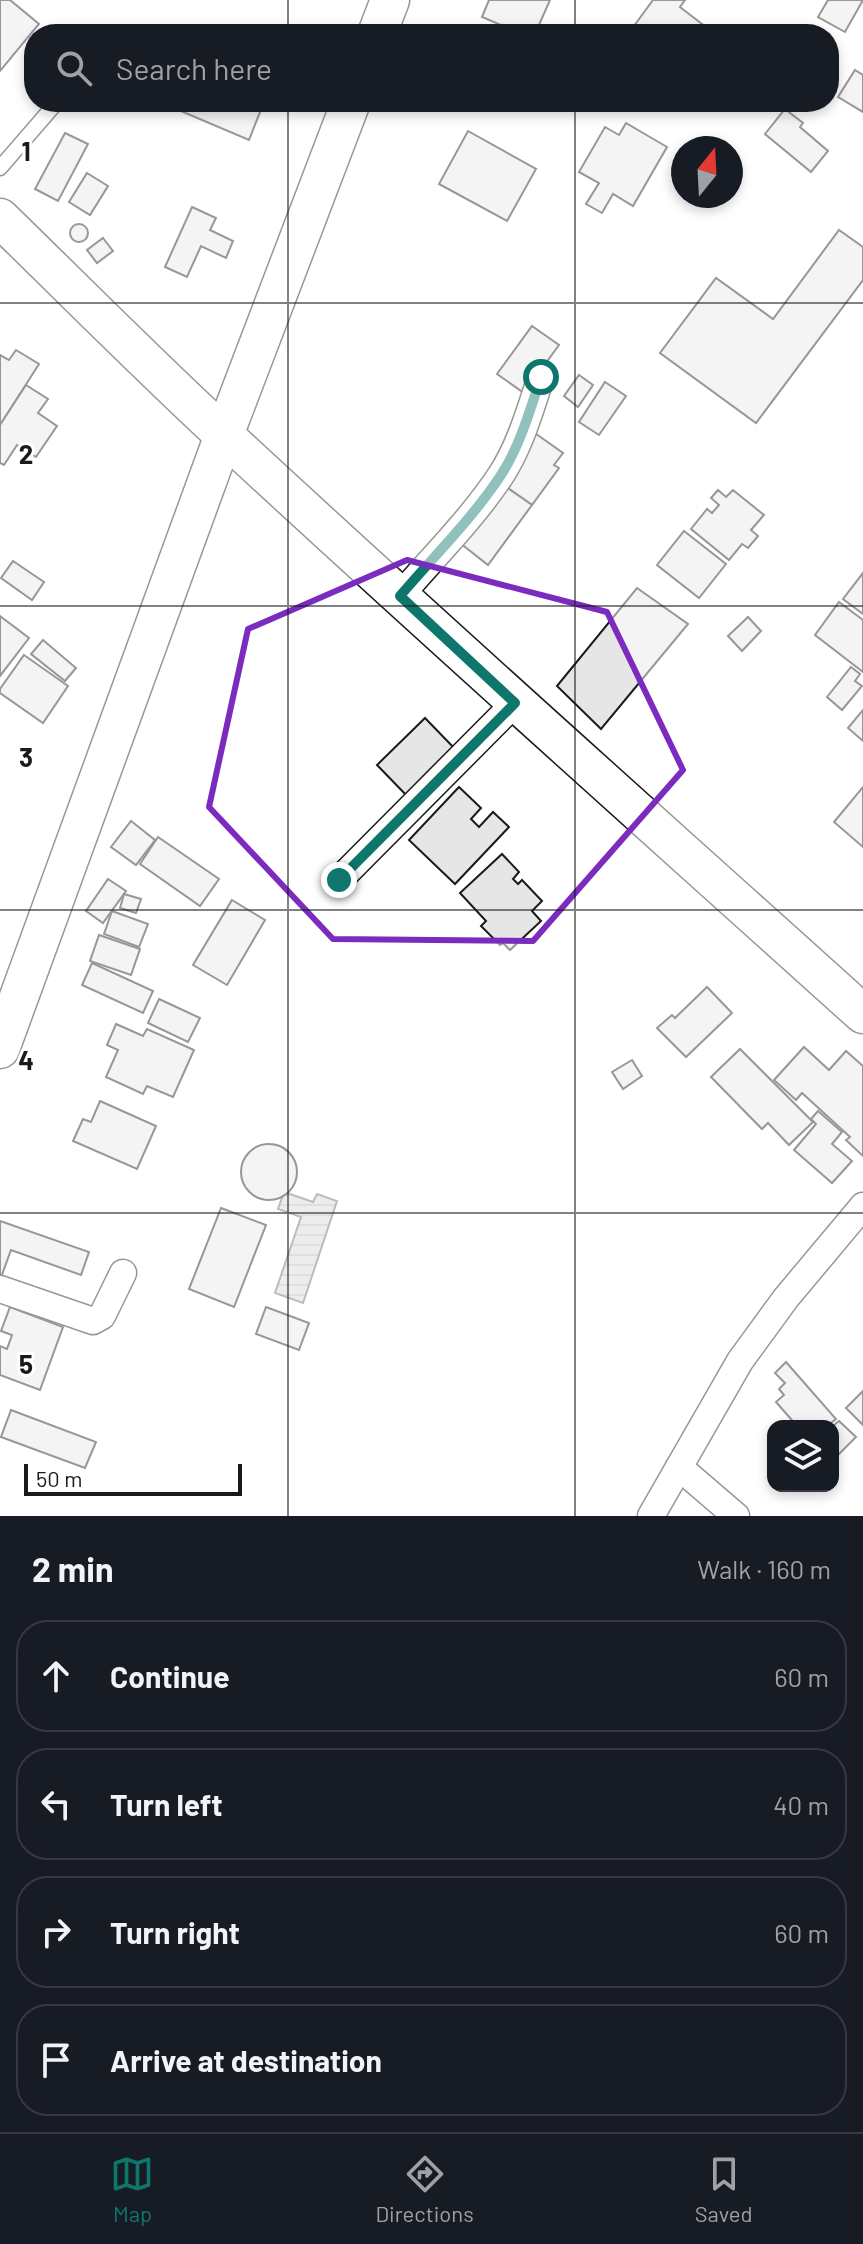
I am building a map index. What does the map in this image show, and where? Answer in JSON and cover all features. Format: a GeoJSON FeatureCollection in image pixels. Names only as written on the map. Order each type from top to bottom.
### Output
{"type":"FeatureCollection","features":[{"type":"Feature","properties":{"kind":"street"},"geometry":{"type":"LineString","coordinates":[[381,24],[390,0]]}},
{"type":"Feature","properties":{"kind":"street"},"geometry":{"type":"LineString","coordinates":[[0,1049],[224,435],[347,112]]}},
{"type":"Feature","properties":{"kind":"street"},"geometry":{"type":"LineString","coordinates":[[0,218],[224,435],[515,703],[863,1014]]}},
{"type":"Feature","properties":{"kind":"street"},"geometry":{"type":"LineString","coordinates":[[400,596],[447,544],[501,475],[516,447],[541,377]]}},
{"type":"Feature","properties":{"kind":"street"},"geometry":{"type":"LineString","coordinates":[[339,880],[515,703]]}},
{"type":"Feature","properties":{"kind":"street"},"geometry":{"type":"LineString","coordinates":[[651,1516],[740,1361],[786,1298],[859,1219]]}},
{"type":"Feature","properties":{"kind":"street"},"geometry":{"type":"LineString","coordinates":[[0,1289],[93,1321],[102,1316],[123,1273]]}},
{"type":"Feature","properties":{"kind":"street"},"geometry":{"type":"LineString","coordinates":[[679,1467],[736,1516]]}},
{"type":"Feature","properties":{"kind":"lane"},"geometry":{"type":"LineString","coordinates":[[0,168],[48,112]]}},
{"type":"Feature","properties":{"kind":"highlighted area"},"geometry":{"type":"Polygon","coordinates":[[[407,560],[607,612],[683,770],[533,941],[333,939],[209,807],[248,629],[407,560]]]}},
{"type":"Feature","properties":{"kind":"shaded area"},"geometry":{"type":"Polygon","coordinates":[[[284,1192],[313,1202],[317,1194],[337,1201],[303,1303],[275,1293],[301,1217],[278,1209],[284,1192]]]}},
{"type":"Feature","properties":{"kind":"building"},"geometry":{"type":"Polygon","coordinates":[[[0,0],[10,0],[39,24],[24,24],[24,42],[0,71],[0,0]]]}},
{"type":"Feature","properties":{"kind":"building"},"geometry":{"type":"Polygon","coordinates":[[[489,0],[550,0],[539,24],[498,24],[482,17],[489,0]]]}},
{"type":"Feature","properties":{"kind":"building"},"geometry":{"type":"Polygon","coordinates":[[[653,0],[685,0],[680,7],[702,24],[635,24],[653,0]]]}},
{"type":"Feature","properties":{"kind":"building"},"geometry":{"type":"Polygon","coordinates":[[[828,0],[863,0],[845,32],[839,29],[839,24],[831,24],[818,17],[828,0]]]}},
{"type":"Feature","properties":{"kind":"building"},"geometry":{"type":"Polygon","coordinates":[[[855,70],[863,75],[863,112],[839,95],[855,70]]]}},
{"type":"Feature","properties":{"kind":"building"},"geometry":{"type":"Polygon","coordinates":[[[183,112],[260,112],[249,140],[183,112]]]}},
{"type":"Feature","properties":{"kind":"building"},"geometry":{"type":"Polygon","coordinates":[[[783,112],[789,112],[803,123],[800,127],[828,151],[811,172],[765,134],[783,112]]]}},
{"type":"Feature","properties":{"kind":"building"},"geometry":{"type":"Polygon","coordinates":[[[626,123],[667,147],[633,206],[613,194],[602,213],[586,204],[599,183],[579,172],[605,127],[619,135],[626,123]]]}},
{"type":"Feature","properties":{"kind":"building"},"geometry":{"type":"Polygon","coordinates":[[[468,131],[536,169],[507,221],[439,184],[468,131]]]}},
{"type":"Feature","properties":{"kind":"building"},"geometry":{"type":"Polygon","coordinates":[[[65,133],[88,144],[58,201],[35,189],[65,133]]]}},
{"type":"Feature","properties":{"kind":"building"},"geometry":{"type":"Polygon","coordinates":[[[87,173],[108,186],[90,215],[69,202],[87,173]]]}},
{"type":"Feature","properties":{"kind":"building"},"geometry":{"type":"Polygon","coordinates":[[[192,207],[216,218],[210,230],[233,241],[226,258],[201,246],[187,277],[165,267],[192,207]]]}},
{"type":"Feature","properties":{"kind":"building"},"geometry":{"type":"Polygon","coordinates":[[[75,224],[83,224],[88,233],[86,240],[75,242],[70,237],[70,229],[75,224]]]}},
{"type":"Feature","properties":{"kind":"building"},"geometry":{"type":"Polygon","coordinates":[[[839,230],[863,247],[863,280],[756,423],[660,353],[716,278],[773,319],[839,230]]]}},
{"type":"Feature","properties":{"kind":"building"},"geometry":{"type":"Polygon","coordinates":[[[103,238],[113,251],[97,263],[87,250],[103,238]]]}},
{"type":"Feature","properties":{"kind":"building"},"geometry":{"type":"Polygon","coordinates":[[[532,326],[559,345],[524,393],[497,374],[532,326]]]}},
{"type":"Feature","properties":{"kind":"building"},"geometry":{"type":"Polygon","coordinates":[[[16,350],[39,364],[0,425],[0,355],[9,360],[16,350]]]}},
{"type":"Feature","properties":{"kind":"building"},"geometry":{"type":"Polygon","coordinates":[[[579,375],[593,385],[578,407],[564,396],[579,375]]]}},
{"type":"Feature","properties":{"kind":"building"},"geometry":{"type":"Polygon","coordinates":[[[605,382],[626,396],[599,435],[579,422],[605,382]]]}},
{"type":"Feature","properties":{"kind":"building"},"geometry":{"type":"Polygon","coordinates":[[[26,385],[48,399],[38,413],[57,426],[36,457],[17,445],[4,465],[0,463],[0,425],[26,385]]]}},
{"type":"Feature","properties":{"kind":"building"},"geometry":{"type":"Polygon","coordinates":[[[532,431],[563,453],[554,465],[559,468],[532,505],[502,484],[532,431]]]}},
{"type":"Feature","properties":{"kind":"building"},"geometry":{"type":"Polygon","coordinates":[[[502,484],[532,505],[488,565],[455,539],[502,484]]]}},
{"type":"Feature","properties":{"kind":"building"},"geometry":{"type":"Polygon","coordinates":[[[718,490],[726,497],[733,490],[764,515],[751,530],[758,536],[748,548],[742,544],[729,560],[691,529],[707,509],[712,513],[719,505],[711,498],[718,490]]]}},
{"type":"Feature","properties":{"kind":"building"},"geometry":{"type":"Polygon","coordinates":[[[684,531],[726,564],[699,598],[657,565],[684,531]]]}},
{"type":"Feature","properties":{"kind":"building"},"geometry":{"type":"Polygon","coordinates":[[[13,561],[44,582],[32,600],[1,578],[13,561]]]}},
{"type":"Feature","properties":{"kind":"building"},"geometry":{"type":"Polygon","coordinates":[[[863,573],[863,614],[843,599],[863,573]]]}},
{"type":"Feature","properties":{"kind":"building"},"geometry":{"type":"Polygon","coordinates":[[[637,588],[688,624],[601,729],[557,686],[637,588]]]}},
{"type":"Feature","properties":{"kind":"building"},"geometry":{"type":"Polygon","coordinates":[[[839,602],[863,620],[863,672],[815,635],[839,602]]]}},
{"type":"Feature","properties":{"kind":"building"},"geometry":{"type":"Polygon","coordinates":[[[0,616],[29,638],[0,676],[0,616]]]}},
{"type":"Feature","properties":{"kind":"building"},"geometry":{"type":"Polygon","coordinates":[[[748,617],[761,631],[742,651],[728,636],[748,617]]]}},
{"type":"Feature","properties":{"kind":"building"},"geometry":{"type":"Polygon","coordinates":[[[43,640],[76,668],[65,681],[31,654],[43,640]]]}},
{"type":"Feature","properties":{"kind":"building"},"geometry":{"type":"Polygon","coordinates":[[[24,655],[68,686],[43,723],[0,693],[24,655]]]}},
{"type":"Feature","properties":{"kind":"building"},"geometry":{"type":"Polygon","coordinates":[[[851,667],[860,674],[855,681],[862,686],[842,710],[827,697],[851,667]]]}},
{"type":"Feature","properties":{"kind":"building"},"geometry":{"type":"Polygon","coordinates":[[[863,710],[863,741],[848,728],[863,710]]]}},
{"type":"Feature","properties":{"kind":"building"},"geometry":{"type":"Polygon","coordinates":[[[425,718],[458,752],[410,799],[377,765],[425,718]]]}},
{"type":"Feature","properties":{"kind":"building"},"geometry":{"type":"Polygon","coordinates":[[[459,787],[481,808],[471,819],[479,827],[493,812],[509,827],[455,884],[409,840],[459,787]]]}},
{"type":"Feature","properties":{"kind":"building"},"geometry":{"type":"Polygon","coordinates":[[[863,787],[863,847],[834,822],[863,787]]]}},
{"type":"Feature","properties":{"kind":"building"},"geometry":{"type":"Polygon","coordinates":[[[131,821],[155,840],[136,865],[111,847],[131,821]]]}},
{"type":"Feature","properties":{"kind":"building"},"geometry":{"type":"Polygon","coordinates":[[[158,837],[219,879],[200,906],[140,864],[158,837]]]}},
{"type":"Feature","properties":{"kind":"building"},"geometry":{"type":"Polygon","coordinates":[[[502,854],[519,872],[513,879],[518,884],[522,880],[542,901],[532,911],[541,921],[510,950],[503,943],[500,945],[481,926],[486,921],[460,893],[502,854]]]}},
{"type":"Feature","properties":{"kind":"building"},"geometry":{"type":"Polygon","coordinates":[[[108,879],[126,891],[103,923],[86,911],[108,879]]]}},
{"type":"Feature","properties":{"kind":"building"},"geometry":{"type":"Polygon","coordinates":[[[124,894],[141,899],[136,913],[120,908],[124,894]]]}},
{"type":"Feature","properties":{"kind":"building"},"geometry":{"type":"Polygon","coordinates":[[[232,900],[265,920],[227,985],[193,965],[232,900]]]}},
{"type":"Feature","properties":{"kind":"building"},"geometry":{"type":"Polygon","coordinates":[[[112,911],[148,924],[139,947],[104,934],[112,911]]]}},
{"type":"Feature","properties":{"kind":"building"},"geometry":{"type":"Polygon","coordinates":[[[99,935],[140,949],[131,975],[90,961],[99,935]]]}},
{"type":"Feature","properties":{"kind":"building"},"geometry":{"type":"Polygon","coordinates":[[[92,963],[153,991],[143,1013],[82,985],[92,963]]]}},
{"type":"Feature","properties":{"kind":"building"},"geometry":{"type":"Polygon","coordinates":[[[707,987],[732,1013],[686,1057],[657,1028],[672,1015],[675,1018],[707,987]]]}},
{"type":"Feature","properties":{"kind":"building"},"geometry":{"type":"Polygon","coordinates":[[[159,999],[200,1018],[188,1042],[148,1023],[159,999]]]}},
{"type":"Feature","properties":{"kind":"building"},"geometry":{"type":"Polygon","coordinates":[[[116,1024],[143,1036],[147,1029],[194,1050],[173,1097],[147,1086],[143,1094],[106,1077],[118,1050],[107,1045],[116,1024]]]}},
{"type":"Feature","properties":{"kind":"building"},"geometry":{"type":"Polygon","coordinates":[[[804,1047],[829,1070],[846,1051],[863,1066],[863,1156],[846,1140],[850,1137],[802,1093],[796,1100],[774,1080],[804,1047]]]}},
{"type":"Feature","properties":{"kind":"building"},"geometry":{"type":"Polygon","coordinates":[[[740,1049],[813,1122],[789,1145],[768,1123],[762,1129],[711,1077],[740,1049]]]}},
{"type":"Feature","properties":{"kind":"building"},"geometry":{"type":"Polygon","coordinates":[[[632,1060],[642,1076],[623,1089],[612,1072],[632,1060]]]}},
{"type":"Feature","properties":{"kind":"building"},"geometry":{"type":"Polygon","coordinates":[[[100,1101],[156,1126],[137,1169],[73,1141],[83,1119],[91,1122],[100,1101]]]}},
{"type":"Feature","properties":{"kind":"building"},"geometry":{"type":"Polygon","coordinates":[[[818,1111],[842,1132],[832,1144],[852,1161],[832,1183],[794,1150],[816,1124],[811,1119],[818,1111]]]}},
{"type":"Feature","properties":{"kind":"building"},"geometry":{"type":"Polygon","coordinates":[[[269,1144],[289,1152],[297,1172],[289,1192],[269,1200],[249,1192],[241,1172],[249,1152],[269,1144]]]}},
{"type":"Feature","properties":{"kind":"building"},"geometry":{"type":"Polygon","coordinates":[[[221,1208],[266,1225],[234,1307],[189,1289],[221,1208]]]}},
{"type":"Feature","properties":{"kind":"building"},"geometry":{"type":"Polygon","coordinates":[[[0,1221],[89,1252],[81,1275],[11,1250],[0,1280],[0,1221]]]}},
{"type":"Feature","properties":{"kind":"building"},"geometry":{"type":"Polygon","coordinates":[[[10,1307],[63,1327],[40,1390],[0,1375],[0,1346],[7,1349],[12,1335],[1,1331],[10,1307]]]}},
{"type":"Feature","properties":{"kind":"building"},"geometry":{"type":"Polygon","coordinates":[[[266,1307],[309,1323],[299,1350],[256,1334],[266,1307]]]}},
{"type":"Feature","properties":{"kind":"building"},"geometry":{"type":"Polygon","coordinates":[[[786,1362],[836,1419],[792,1420],[776,1402],[784,1395],[779,1389],[785,1383],[775,1373],[786,1362]]]}},
{"type":"Feature","properties":{"kind":"building"},"geometry":{"type":"Polygon","coordinates":[[[863,1391],[863,1425],[846,1408],[863,1391]]]}},
{"type":"Feature","properties":{"kind":"building"},"geometry":{"type":"Polygon","coordinates":[[[11,1410],[96,1442],[85,1468],[1,1437],[11,1410]]]}},
{"type":"Feature","properties":{"kind":"building"},"geometry":{"type":"Polygon","coordinates":[[[839,1421],[856,1437],[839,1454],[839,1421]]]}},
{"type":"Feature","properties":{"kind":"route"},"geometry":{"type":"LineString","coordinates":[[339,880],[515,703],[400,596],[447,544],[501,475],[516,447],[541,377]]}}]}
